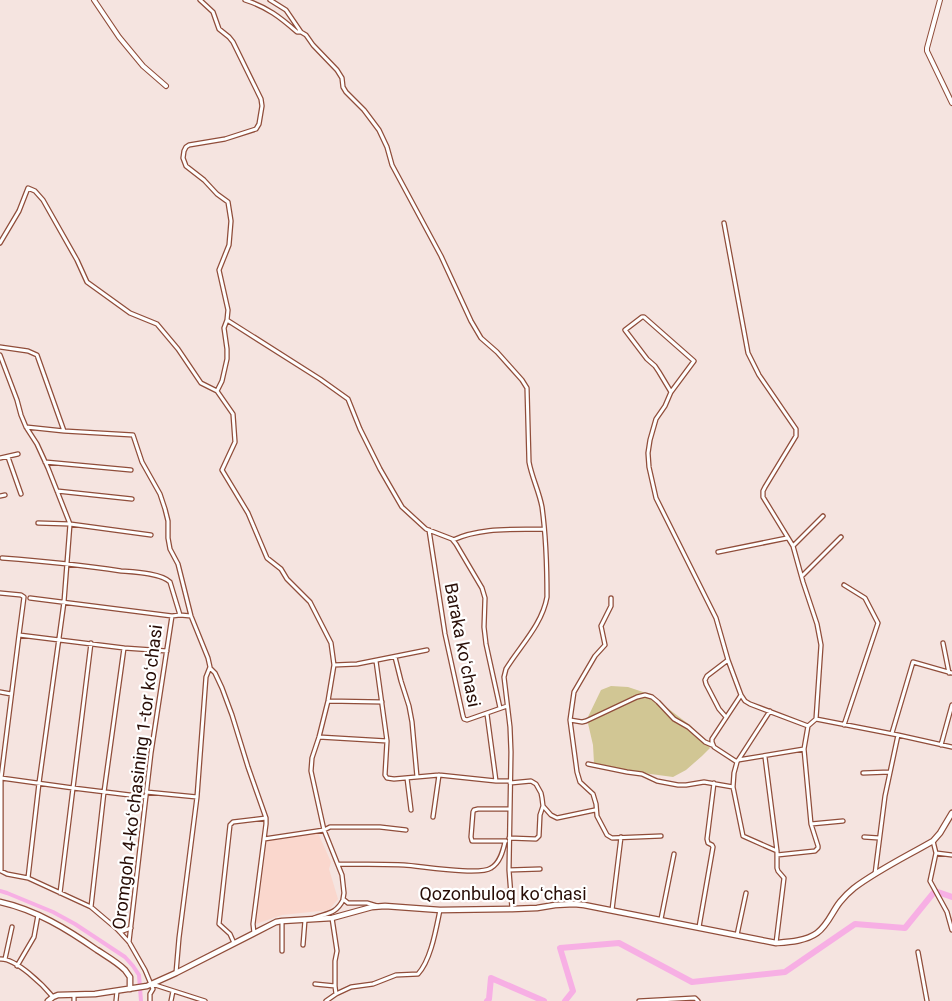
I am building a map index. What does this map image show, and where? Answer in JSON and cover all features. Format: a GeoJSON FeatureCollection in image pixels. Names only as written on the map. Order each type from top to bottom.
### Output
{"type":"FeatureCollection","features":[{"type":"Feature","properties":{"kind":"main road","name":"Qozonbuloq koʻchasi"},"geometry":{"type":"LineString","coordinates":[[53,997],[58,995],[95,994],[150,985],[268,926],[282,921],[332,918],[379,906],[440,910],[512,910],[574,904],[776,943],[793,941],[817,933],[825,925],[840,901],[853,889],[875,874],[933,841],[952,813]]}},
{"type":"Feature","properties":{"kind":"main road"},"geometry":{"type":"LineString","coordinates":[[0,902],[14,905],[58,924],[127,971],[132,989]]}},
{"type":"Feature","properties":{"kind":"main road"},"geometry":{"type":"LineString","coordinates":[[48,1001],[53,997]]}},
{"type":"Feature","properties":{"kind":"street"},"geometry":{"type":"LineString","coordinates":[[94,0],[119,37],[143,66],[166,86]]}},
{"type":"Feature","properties":{"kind":"street"},"geometry":{"type":"LineString","coordinates":[[200,0],[213,12],[219,29],[232,42],[259,93],[262,106],[259,124],[256,129],[225,139],[189,145],[184,151],[183,158],[186,166],[228,202],[231,221],[229,245],[219,270],[228,310],[224,328],[228,349],[222,381],[217,391]]}},
{"type":"Feature","properties":{"kind":"street"},"geometry":{"type":"LineString","coordinates":[[245,0],[258,4],[282,18],[297,32],[306,35],[337,70],[342,78],[346,92],[364,110],[379,130],[392,165],[441,256],[471,321],[481,338],[497,352],[527,388],[531,473],[541,504],[547,584],[545,606],[539,620],[506,669],[504,677],[511,752],[508,840],[512,910]]}},
{"type":"Feature","properties":{"kind":"street"},"geometry":{"type":"LineString","coordinates":[[270,0],[286,10],[301,32]]}},
{"type":"Feature","properties":{"kind":"street"},"geometry":{"type":"LineString","coordinates":[[940,0],[926,48],[952,102]]}},
{"type":"Feature","properties":{"kind":"street"},"geometry":{"type":"LineString","coordinates":[[0,243],[19,210],[28,188],[35,191],[43,200],[62,232],[87,282],[130,313],[157,324],[202,382],[217,391],[233,414],[235,442],[222,470],[248,513],[267,558],[281,570],[287,579],[310,602],[331,643],[334,664],[328,701],[312,758],[311,771],[324,830],[338,864],[344,888],[344,899],[334,912],[308,919],[304,946]]}},
{"type":"Feature","properties":{"kind":"street"},"geometry":{"type":"LineString","coordinates":[[724,224],[748,353],[759,375],[796,429],[796,436],[763,491],[764,497],[793,546],[802,582],[818,624],[822,646],[816,719],[808,726],[804,749],[811,824],[818,846],[816,850],[777,853],[743,836],[733,787],[734,773],[737,761],[770,711]]}},
{"type":"Feature","properties":{"kind":"street"},"geometry":{"type":"LineString","coordinates":[[671,392],[660,372],[647,359],[625,330],[642,317],[694,361],[671,392],[656,419],[650,440],[648,453],[649,468],[656,498],[716,618],[728,660],[741,695],[750,704],[808,726]]}},
{"type":"Feature","properties":{"kind":"street"},"geometry":{"type":"LineString","coordinates":[[227,320],[348,399],[360,429],[402,507],[426,529],[453,540],[456,544],[482,588],[485,598],[484,627],[486,644],[500,708]]}},
{"type":"Feature","properties":{"kind":"street"},"geometry":{"type":"LineString","coordinates":[[0,347],[28,351],[37,355],[64,431]]}},
{"type":"Feature","properties":{"kind":"street"},"geometry":{"type":"LineString","coordinates":[[0,355],[26,427],[37,444],[70,524],[64,602],[28,878]]}},
{"type":"Feature","properties":{"kind":"street"},"geometry":{"type":"LineString","coordinates":[[26,427],[133,435],[142,462],[160,494],[168,521],[170,548],[178,564],[190,616],[210,667],[222,688],[266,818],[253,924],[254,933]]}},
{"type":"Feature","properties":{"kind":"street"},"geometry":{"type":"LineString","coordinates":[[0,458],[18,454]]}},
{"type":"Feature","properties":{"kind":"street"},"geometry":{"type":"LineString","coordinates":[[8,457],[21,494]]}},
{"type":"Feature","properties":{"kind":"street"},"geometry":{"type":"LineString","coordinates":[[45,462],[131,470]]}},
{"type":"Feature","properties":{"kind":"street"},"geometry":{"type":"LineString","coordinates":[[57,490],[132,499]]}},
{"type":"Feature","properties":{"kind":"street"},"geometry":{"type":"LineString","coordinates":[[0,496],[6,495]]}},
{"type":"Feature","properties":{"kind":"street"},"geometry":{"type":"LineString","coordinates":[[793,546],[823,516]]}},
{"type":"Feature","properties":{"kind":"street"},"geometry":{"type":"LineString","coordinates":[[38,522],[70,524],[151,535]]}},
{"type":"Feature","properties":{"kind":"street"},"geometry":{"type":"LineString","coordinates":[[453,540],[493,530],[544,529]]}},
{"type":"Feature","properties":{"kind":"street","name":"Baraka koʻchasi"},"geometry":{"type":"LineString","coordinates":[[429,530],[445,634],[463,716],[466,720],[508,706]]}},
{"type":"Feature","properties":{"kind":"street"},"geometry":{"type":"LineString","coordinates":[[802,576],[841,537]]}},
{"type":"Feature","properties":{"kind":"street"},"geometry":{"type":"LineString","coordinates":[[718,552],[787,538]]}},
{"type":"Feature","properties":{"kind":"street"},"geometry":{"type":"LineString","coordinates":[[2,558],[68,564],[166,578],[170,582],[180,615]]}},
{"type":"Feature","properties":{"kind":"street"},"geometry":{"type":"LineString","coordinates":[[844,585],[865,598],[878,623],[844,725]]}},
{"type":"Feature","properties":{"kind":"street"},"geometry":{"type":"LineString","coordinates":[[0,593],[24,597],[1,776],[1,871],[6,874],[28,878],[90,908],[120,932],[129,942],[145,970],[153,989],[150,994],[150,1001]]}},
{"type":"Feature","properties":{"kind":"street"},"geometry":{"type":"LineString","coordinates":[[30,598],[172,616],[190,616]]}},
{"type":"Feature","properties":{"kind":"street"},"geometry":{"type":"LineString","coordinates":[[611,598],[610,607],[601,626],[604,645],[595,656],[574,692],[570,720],[578,778],[593,794],[596,804],[596,816],[607,835],[612,838],[661,836]]}},
{"type":"Feature","properties":{"kind":"street","name":"Oromgoh 4-koʻchasining 1-tor koʻchasi"},"geometry":{"type":"LineString","coordinates":[[129,942],[151,753],[172,616]]}},
{"type":"Feature","properties":{"kind":"street"},"geometry":{"type":"LineString","coordinates":[[19,635],[124,648],[167,651]]}},
{"type":"Feature","properties":{"kind":"street"},"geometry":{"type":"LineString","coordinates":[[60,894],[91,643]]}},
{"type":"Feature","properties":{"kind":"street"},"geometry":{"type":"LineString","coordinates":[[943,643],[951,673]]}},
{"type":"Feature","properties":{"kind":"street"},"geometry":{"type":"LineString","coordinates":[[90,908],[124,648]]}},
{"type":"Feature","properties":{"kind":"street","name":"Baraka koʻchasi"},"geometry":{"type":"LineString","coordinates":[[334,664],[357,664],[427,650]]}},
{"type":"Feature","properties":{"kind":"street"},"geometry":{"type":"LineString","coordinates":[[395,656],[412,722],[417,777]]}},
{"type":"Feature","properties":{"kind":"street"},"geometry":{"type":"LineString","coordinates":[[726,717],[719,709],[706,684],[706,680],[707,676],[728,660]]}},
{"type":"Feature","properties":{"kind":"street"},"geometry":{"type":"LineString","coordinates":[[376,661],[387,740],[385,775],[390,779],[439,775],[510,782],[532,780],[534,782],[541,793],[543,806],[540,815],[538,838],[472,841],[474,810],[510,809]]}},
{"type":"Feature","properties":{"kind":"street"},"geometry":{"type":"LineString","coordinates":[[892,734],[913,663],[951,673]]}},
{"type":"Feature","properties":{"kind":"street"},"geometry":{"type":"LineString","coordinates":[[176,973],[197,797],[206,677],[210,667]]}},
{"type":"Feature","properties":{"kind":"street"},"geometry":{"type":"LineString","coordinates":[[0,692],[11,694]]}},
{"type":"Feature","properties":{"kind":"street"},"geometry":{"type":"LineString","coordinates":[[570,720],[586,721],[645,695],[658,702],[674,719],[688,727],[705,742],[737,761],[804,749]]}},
{"type":"Feature","properties":{"kind":"street"},"geometry":{"type":"LineString","coordinates":[[712,745],[712,738],[741,695]]}},
{"type":"Feature","properties":{"kind":"street"},"geometry":{"type":"LineString","coordinates":[[328,701],[382,702]]}},
{"type":"Feature","properties":{"kind":"street"},"geometry":{"type":"LineString","coordinates":[[941,744],[952,705]]}},
{"type":"Feature","properties":{"kind":"street"},"geometry":{"type":"LineString","coordinates":[[487,714],[496,781]]}},
{"type":"Feature","properties":{"kind":"street"},"geometry":{"type":"LineString","coordinates":[[816,719],[898,734],[952,747]]}},
{"type":"Feature","properties":{"kind":"street"},"geometry":{"type":"LineString","coordinates":[[875,874],[885,796],[898,734]]}},
{"type":"Feature","properties":{"kind":"street"},"geometry":{"type":"LineString","coordinates":[[319,737],[387,740]]}},
{"type":"Feature","properties":{"kind":"street"},"geometry":{"type":"LineString","coordinates":[[765,757],[778,871],[784,877],[776,943]]}},
{"type":"Feature","properties":{"kind":"street"},"geometry":{"type":"LineString","coordinates":[[588,764],[642,774],[657,781],[678,785],[704,782],[733,787]]}},
{"type":"Feature","properties":{"kind":"street"},"geometry":{"type":"LineString","coordinates":[[863,773],[890,772]]}},
{"type":"Feature","properties":{"kind":"street"},"geometry":{"type":"LineString","coordinates":[[433,817],[439,775]]}},
{"type":"Feature","properties":{"kind":"street"},"geometry":{"type":"LineString","coordinates":[[1,776],[72,788],[146,796]]}},
{"type":"Feature","properties":{"kind":"street"},"geometry":{"type":"LineString","coordinates":[[407,778],[411,810]]}},
{"type":"Feature","properties":{"kind":"street"},"geometry":{"type":"LineString","coordinates":[[699,927],[712,847],[707,839],[714,783]]}},
{"type":"Feature","properties":{"kind":"street"},"geometry":{"type":"LineString","coordinates":[[146,792],[197,797]]}},
{"type":"Feature","properties":{"kind":"street"},"geometry":{"type":"LineString","coordinates":[[543,806],[551,816],[557,818],[596,810]]}},
{"type":"Feature","properties":{"kind":"street"},"geometry":{"type":"LineString","coordinates":[[235,943],[230,934],[219,924],[230,826],[233,822],[266,818]]}},
{"type":"Feature","properties":{"kind":"street"},"geometry":{"type":"LineString","coordinates":[[811,824],[843,821]]}},
{"type":"Feature","properties":{"kind":"street"},"geometry":{"type":"LineString","coordinates":[[264,839],[324,830],[330,827],[380,827],[406,830]]}},
{"type":"Feature","properties":{"kind":"street"},"geometry":{"type":"LineString","coordinates":[[864,836],[879,838]]}},
{"type":"Feature","properties":{"kind":"street"},"geometry":{"type":"LineString","coordinates":[[612,910],[622,837]]}},
{"type":"Feature","properties":{"kind":"street"},"geometry":{"type":"LineString","coordinates":[[338,864],[484,871],[497,863],[508,840]]}},
{"type":"Feature","properties":{"kind":"street"},"geometry":{"type":"LineString","coordinates":[[933,841],[936,853],[930,881],[951,920],[952,930]]}},
{"type":"Feature","properties":{"kind":"street"},"geometry":{"type":"LineString","coordinates":[[936,853],[952,855]]}},
{"type":"Feature","properties":{"kind":"street"},"geometry":{"type":"LineString","coordinates":[[661,920],[674,854]]}},
{"type":"Feature","properties":{"kind":"street"},"geometry":{"type":"LineString","coordinates":[[509,870],[540,868]]}},
{"type":"Feature","properties":{"kind":"street"},"geometry":{"type":"LineString","coordinates":[[737,935],[746,893]]}},
{"type":"Feature","properties":{"kind":"street"},"geometry":{"type":"LineString","coordinates":[[344,899],[348,903],[367,903],[379,906]]}},
{"type":"Feature","properties":{"kind":"street"},"geometry":{"type":"LineString","coordinates":[[326,1001],[332,1000],[336,994],[351,987],[372,984],[396,974],[418,974],[423,968],[429,952],[440,910]]}},
{"type":"Feature","properties":{"kind":"street"},"geometry":{"type":"LineString","coordinates":[[17,966],[34,937],[38,915]]}},
{"type":"Feature","properties":{"kind":"street"},"geometry":{"type":"LineString","coordinates":[[332,918],[337,951],[334,986],[336,994]]}},
{"type":"Feature","properties":{"kind":"street"},"geometry":{"type":"LineString","coordinates":[[282,921],[282,952]]}},
{"type":"Feature","properties":{"kind":"street"},"geometry":{"type":"LineString","coordinates":[[12,927],[2,959],[26,971],[44,986],[53,997]]}},
{"type":"Feature","properties":{"kind":"street"},"geometry":{"type":"LineString","coordinates":[[120,932],[130,928]]}},
{"type":"Feature","properties":{"kind":"street"},"geometry":{"type":"LineString","coordinates":[[918,952],[927,1001]]}},
{"type":"Feature","properties":{"kind":"street"},"geometry":{"type":"LineString","coordinates":[[315,984],[334,986]]}},
{"type":"Feature","properties":{"kind":"street"},"geometry":{"type":"LineString","coordinates":[[150,985],[204,1001]]}},
{"type":"Feature","properties":{"kind":"street"},"geometry":{"type":"LineString","coordinates":[[116,1001],[118,990]]}},
{"type":"Feature","properties":{"kind":"street"},"geometry":{"type":"LineString","coordinates":[[171,1001],[173,991]]}},
{"type":"Feature","properties":{"kind":"street"},"geometry":{"type":"LineString","coordinates":[[74,995],[74,1001]]}},
{"type":"Feature","properties":{"kind":"street"},"geometry":{"type":"LineString","coordinates":[[639,1001],[695,998],[698,1001]]}},
{"type":"Feature","properties":{"kind":"shaded area"},"geometry":{"type":"Polygon","coordinates":[[[611,686],[628,687],[649,694],[691,726],[710,748],[686,770],[673,777],[628,771],[594,763],[593,745],[587,719],[601,690],[611,686]]]}},
{"type":"Feature","properties":{"kind":"shaded area"},"geometry":{"type":"Polygon","coordinates":[[[318,833],[331,862],[329,869],[338,899],[329,910],[282,915],[256,924],[267,840],[318,833]]]}},
{"type":"Feature","properties":{"kind":"waterway"},"geometry":{"type":"LineString","coordinates":[[0,891],[53,912],[125,957],[139,975],[141,1001]]}},
{"type":"Feature","properties":{"kind":"waterway"},"geometry":{"type":"LineString","coordinates":[[565,1001],[573,991],[560,948],[619,943],[692,982],[785,972],[855,924],[905,928],[935,891],[952,897]]}},
{"type":"Feature","properties":{"kind":"waterway"},"geometry":{"type":"LineString","coordinates":[[487,1001],[489,999],[491,978],[544,1001]]}}]}
